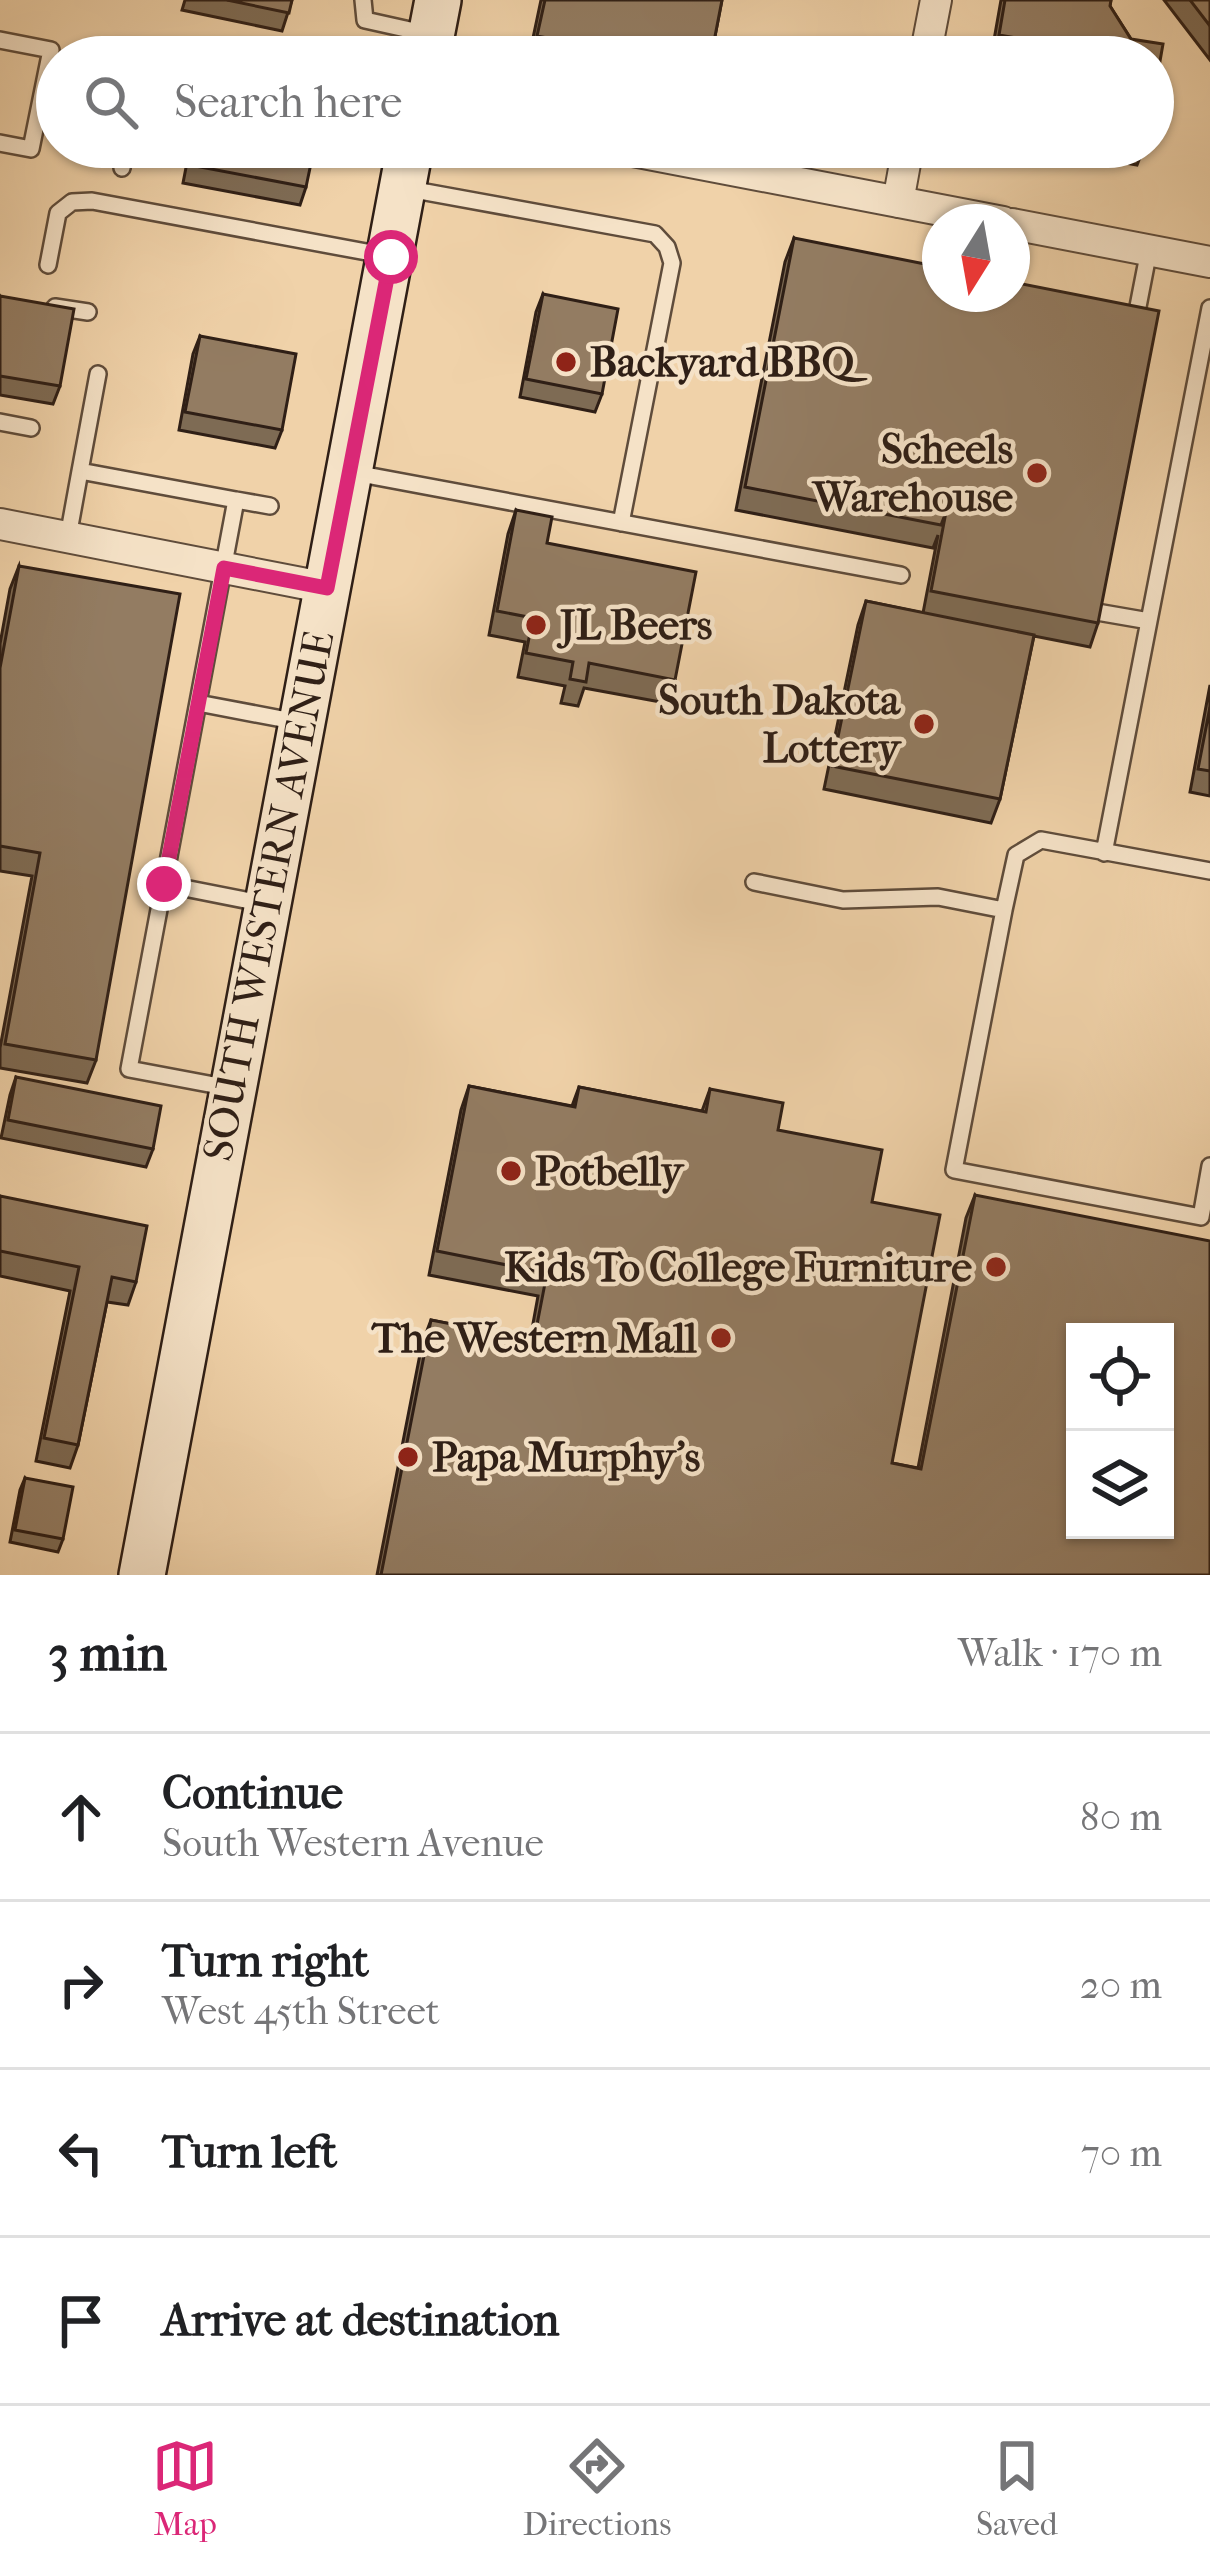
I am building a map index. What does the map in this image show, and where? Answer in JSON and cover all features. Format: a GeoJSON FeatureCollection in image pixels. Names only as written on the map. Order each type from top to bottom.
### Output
{"type":"FeatureCollection","features":[{"type":"Feature","properties":{"kind":"main road","name":"SOUTH WESTERN AVENUE"},"geometry":{"type":"LineString","coordinates":[[142,1575],[391,257],[404,168]]}},
{"type":"Feature","properties":{"kind":"street"},"geometry":{"type":"LineString","coordinates":[[929,36],[936,0]]}},
{"type":"Feature","properties":{"kind":"street"},"geometry":{"type":"LineString","coordinates":[[722,168],[922,207]]}},
{"type":"Feature","properties":{"kind":"street"},"geometry":{"type":"LineString","coordinates":[[898,202],[904,168]]}},
{"type":"Feature","properties":{"kind":"street"},"geometry":{"type":"LineString","coordinates":[[1030,227],[1210,262]]}},
{"type":"Feature","properties":{"kind":"street"},"geometry":{"type":"LineString","coordinates":[[0,524],[327,588]]}},
{"type":"Feature","properties":{"kind":"lane"},"geometry":{"type":"LineString","coordinates":[[363,0],[365,20],[432,31]]}},
{"type":"Feature","properties":{"kind":"lane"},"geometry":{"type":"LineString","coordinates":[[0,40],[36,47]]}},
{"type":"Feature","properties":{"kind":"lane"},"geometry":{"type":"LineString","coordinates":[[0,143],[32,149],[36,128]]}},
{"type":"Feature","properties":{"kind":"lane"},"geometry":{"type":"LineString","coordinates":[[435,168],[655,234],[667,247],[671,263],[621,523]]}},
{"type":"Feature","properties":{"kind":"lane"},"geometry":{"type":"LineString","coordinates":[[48,265],[58,212],[72,202],[92,201],[391,257]]}},
{"type":"Feature","properties":{"kind":"lane"},"geometry":{"type":"LineString","coordinates":[[1133,331],[1149,250]]}},
{"type":"Feature","properties":{"kind":"lane"},"geometry":{"type":"LineString","coordinates":[[44,305],[88,313]]}},
{"type":"Feature","properties":{"kind":"lane"},"geometry":{"type":"LineString","coordinates":[[1104,853],[1204,363],[1210,308]]}},
{"type":"Feature","properties":{"kind":"lane"},"geometry":{"type":"LineString","coordinates":[[68,537],[98,374]]}},
{"type":"Feature","properties":{"kind":"lane"},"geometry":{"type":"LineString","coordinates":[[0,422],[31,428]]}},
{"type":"Feature","properties":{"kind":"lane"},"geometry":{"type":"LineString","coordinates":[[80,471],[270,506]]}},
{"type":"Feature","properties":{"kind":"lane"},"geometry":{"type":"LineString","coordinates":[[351,472],[901,575]]}},
{"type":"Feature","properties":{"kind":"lane"},"geometry":{"type":"LineString","coordinates":[[233,1089],[129,1069],[236,500]]}},
{"type":"Feature","properties":{"kind":"lane"},"geometry":{"type":"LineString","coordinates":[[1097,612],[1149,621]]}},
{"type":"Feature","properties":{"kind":"lane"},"geometry":{"type":"LineString","coordinates":[[198,703],[302,723]]}},
{"type":"Feature","properties":{"kind":"lane"},"geometry":{"type":"LineString","coordinates":[[1210,871],[1042,840],[1016,855],[954,1170],[1201,1217],[1210,1166]]}},
{"type":"Feature","properties":{"kind":"lane"},"geometry":{"type":"LineString","coordinates":[[754,882],[843,900],[938,897],[1004,910]]}},
{"type":"Feature","properties":{"kind":"lane"},"geometry":{"type":"LineString","coordinates":[[164,884],[268,904]]}},
{"type":"Feature","properties":{"kind":"building"},"geometry":{"type":"Polygon","coordinates":[[[227,0],[292,0],[289,13],[227,0]]]}},
{"type":"Feature","properties":{"kind":"building"},"geometry":{"type":"Polygon","coordinates":[[[545,0],[722,0],[715,36],[537,36],[545,0]]]}},
{"type":"Feature","properties":{"kind":"building"},"geometry":{"type":"Polygon","coordinates":[[[1005,0],[1111,0],[1129,36],[1005,36],[999,35],[1005,0]]]}},
{"type":"Feature","properties":{"kind":"building"},"geometry":{"type":"Polygon","coordinates":[[[1190,0],[1210,0],[1210,26],[1190,0]]]}},
{"type":"Feature","properties":{"kind":"building"},"geometry":{"type":"Polygon","coordinates":[[[206,168],[310,168],[306,187],[206,168]]]}},
{"type":"Feature","properties":{"kind":"building"},"geometry":{"type":"Polygon","coordinates":[[[794,238],[922,263],[922,312],[1030,312],[1030,286],[1159,311],[1098,623],[931,591],[946,512],[941,525],[745,487],[794,238]]]}},
{"type":"Feature","properties":{"kind":"building","name":"Backyard BBQ"},"geometry":{"type":"Polygon","coordinates":[[[543,294],[618,309],[602,394],[526,379],[543,294]]]}},
{"type":"Feature","properties":{"kind":"building"},"geometry":{"type":"Polygon","coordinates":[[[0,296],[74,309],[60,386],[0,376],[0,296]]]}},
{"type":"Feature","properties":{"kind":"building"},"geometry":{"type":"Polygon","coordinates":[[[200,336],[296,354],[282,430],[185,412],[200,336]]]}},
{"type":"Feature","properties":{"kind":"building"},"geometry":{"type":"Polygon","coordinates":[[[516,510],[552,517],[547,543],[696,572],[675,680],[589,663],[586,682],[570,679],[573,662],[526,653],[533,618],[497,611],[516,510]]]}},
{"type":"Feature","properties":{"kind":"building"},"geometry":{"type":"Polygon","coordinates":[[[19,566],[180,594],[96,1060],[5,1044],[40,853],[0,846],[0,668],[19,566]]]}},
{"type":"Feature","properties":{"kind":"building","name":"South Dakota Lottery"},"geometry":{"type":"Polygon","coordinates":[[[866,601],[1034,635],[1000,799],[832,766],[866,601]]]}},
{"type":"Feature","properties":{"kind":"building"},"geometry":{"type":"Polygon","coordinates":[[[1210,707],[1210,771],[1198,769],[1210,707]]]}},
{"type":"Feature","properties":{"kind":"building"},"geometry":{"type":"Polygon","coordinates":[[[16,1077],[161,1106],[153,1149],[8,1120],[16,1077]]]}},
{"type":"Feature","properties":{"kind":"building","name":"The Western Mall"},"geometry":{"type":"Polygon","coordinates":[[[469,1086],[575,1107],[579,1087],[706,1112],[710,1089],[783,1103],[778,1130],[882,1150],[872,1202],[940,1215],[892,1463],[921,1469],[975,1195],[1210,1241],[1210,1575],[381,1575],[431,1320],[534,1340],[547,1273],[437,1251],[469,1086]]]}},
{"type":"Feature","properties":{"kind":"building"},"geometry":{"type":"Polygon","coordinates":[[[0,1196],[147,1226],[136,1282],[112,1277],[78,1445],[44,1438],[79,1267],[0,1251],[0,1196]]]}},
{"type":"Feature","properties":{"kind":"building"},"geometry":{"type":"Polygon","coordinates":[[[25,1478],[73,1487],[63,1539],[15,1530],[25,1478]]]}},
{"type":"Feature","properties":{"kind":"place","name":"Backyard BBQ"},"geometry":{"type":"Point","coordinates":[566,362]}},
{"type":"Feature","properties":{"kind":"place","name":"Scheels Warehouse"},"geometry":{"type":"Point","coordinates":[1037,473]}},
{"type":"Feature","properties":{"kind":"place","name":"JL Beers"},"geometry":{"type":"Point","coordinates":[536,625]}},
{"type":"Feature","properties":{"kind":"place","name":"South Dakota Lottery"},"geometry":{"type":"Point","coordinates":[924,724]}},
{"type":"Feature","properties":{"kind":"place","name":"Potbelly"},"geometry":{"type":"Point","coordinates":[511,1171]}},
{"type":"Feature","properties":{"kind":"place","name":"Kids To College Furniture"},"geometry":{"type":"Point","coordinates":[996,1267]}},
{"type":"Feature","properties":{"kind":"place","name":"The Western Mall"},"geometry":{"type":"Point","coordinates":[721,1338]}},
{"type":"Feature","properties":{"kind":"place","name":"Papa Murphy's"},"geometry":{"type":"Point","coordinates":[408,1457]}},
{"type":"Feature","properties":{"kind":"route"},"geometry":{"type":"LineString","coordinates":[[164,884],[224,568],[327,588],[391,257]]}}]}
